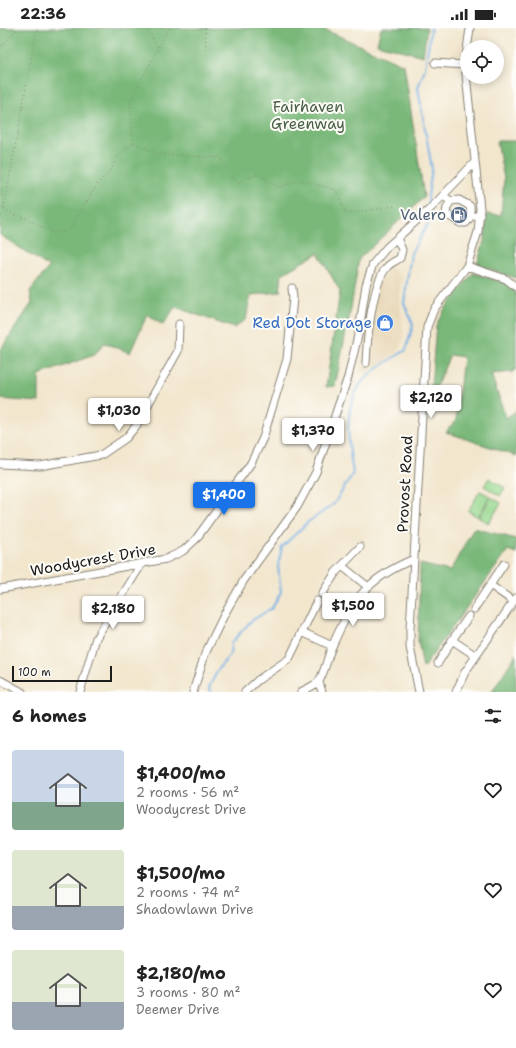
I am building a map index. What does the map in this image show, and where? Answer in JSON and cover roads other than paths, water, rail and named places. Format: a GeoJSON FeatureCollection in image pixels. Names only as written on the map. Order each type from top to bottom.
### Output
{"type":"FeatureCollection","features":[{"type":"Feature","properties":{"kind":"street","name":"Provost Road"},"geometry":{"type":"LineString","coordinates":[[468,40],[470,28]]}},
{"type":"Feature","properties":{"kind":"street"},"geometry":{"type":"LineString","coordinates":[[435,63],[460,65]]}},
{"type":"Feature","properties":{"kind":"street","name":"Provost Road"},"geometry":{"type":"LineString","coordinates":[[418,692],[410,647],[427,327],[434,309],[467,266],[476,244],[480,216],[467,84]]}},
{"type":"Feature","properties":{"kind":"street"},"geometry":{"type":"LineString","coordinates":[[193,692],[205,654],[224,613],[244,580],[297,507],[316,472],[348,377],[366,285],[373,264],[397,238],[443,196],[475,162]]}},
{"type":"Feature","properties":{"kind":"street"},"geometry":{"type":"LineString","coordinates":[[443,196],[451,201],[459,200],[470,206],[471,216],[466,223],[460,224],[446,214],[447,207],[451,201]]}},
{"type":"Feature","properties":{"kind":"street"},"geometry":{"type":"LineString","coordinates":[[471,216],[480,216]]}},
{"type":"Feature","properties":{"kind":"street"},"geometry":{"type":"LineString","coordinates":[[366,363],[375,293],[385,270],[400,258],[402,250],[397,238]]}},
{"type":"Feature","properties":{"kind":"street"},"geometry":{"type":"LineString","coordinates":[[467,266],[506,279],[516,287]]}},
{"type":"Feature","properties":{"kind":"street","name":"Woodycrest Drive"},"geometry":{"type":"LineString","coordinates":[[0,589],[141,565],[166,559],[182,551],[196,539],[251,463],[263,438],[286,359],[293,298],[292,288]]}},
{"type":"Feature","properties":{"kind":"street"},"geometry":{"type":"LineString","coordinates":[[0,464],[40,466],[100,455],[126,438],[136,426],[178,351],[179,324]]}},
{"type":"Feature","properties":{"kind":"street"},"geometry":{"type":"LineString","coordinates":[[322,594],[342,566],[360,547]]}},
{"type":"Feature","properties":{"kind":"street"},"geometry":{"type":"LineString","coordinates":[[322,692],[319,682],[332,646],[354,601],[368,586],[385,573],[414,559]]}},
{"type":"Feature","properties":{"kind":"street"},"geometry":{"type":"LineString","coordinates":[[474,609],[504,564]]}},
{"type":"Feature","properties":{"kind":"street"},"geometry":{"type":"LineString","coordinates":[[80,692],[96,638],[141,565]]}},
{"type":"Feature","properties":{"kind":"street"},"geometry":{"type":"LineString","coordinates":[[342,566],[368,586]]}},
{"type":"Feature","properties":{"kind":"street"},"geometry":{"type":"LineString","coordinates":[[456,692],[459,682],[515,600],[490,585]]}},
{"type":"Feature","properties":{"kind":"street"},"geometry":{"type":"LineString","coordinates":[[245,692],[258,680],[289,660],[317,601]]}},
{"type":"Feature","properties":{"kind":"street"},"geometry":{"type":"LineString","coordinates":[[438,663],[469,616]]}},
{"type":"Feature","properties":{"kind":"street"},"geometry":{"type":"LineString","coordinates":[[302,632],[332,646]]}},
{"type":"Feature","properties":{"kind":"street"},"geometry":{"type":"LineString","coordinates":[[452,640],[476,656]]}},
{"type":"Feature","properties":{"kind":"street"},"geometry":{"type":"LineString","coordinates":[[0,680],[22,692]]}},
{"type":"Feature","properties":{"kind":"street"},"geometry":{"type":"LineString","coordinates":[[301,692],[319,682]]}},
{"type":"Feature","properties":{"kind":"waterway"},"geometry":{"type":"LineString","coordinates":[[429,207],[428,196],[432,169],[418,88],[425,69],[431,28]]}},
{"type":"Feature","properties":{"kind":"waterway"},"geometry":{"type":"LineString","coordinates":[[211,692],[209,687],[219,668],[230,655],[231,643],[251,621],[272,608],[281,592],[278,566],[282,547],[308,522],[334,504],[353,473],[348,424],[353,399],[358,388],[369,375],[406,350],[413,325],[404,303],[411,253],[431,218],[430,211]]}},
{"type":"Feature","properties":{"kind":"place","name":"Valero"},"geometry":{"type":"Point","coordinates":[459,215]}},
{"type":"Feature","properties":{"kind":"place","name":"Red Dot Storage"},"geometry":{"type":"Point","coordinates":[385,323]}},
{"type":"Feature","properties":{"kind":"park label","name":"Fairhaven Greenway"},"geometry":{"type":"Point","coordinates":[308,116]}}]}
